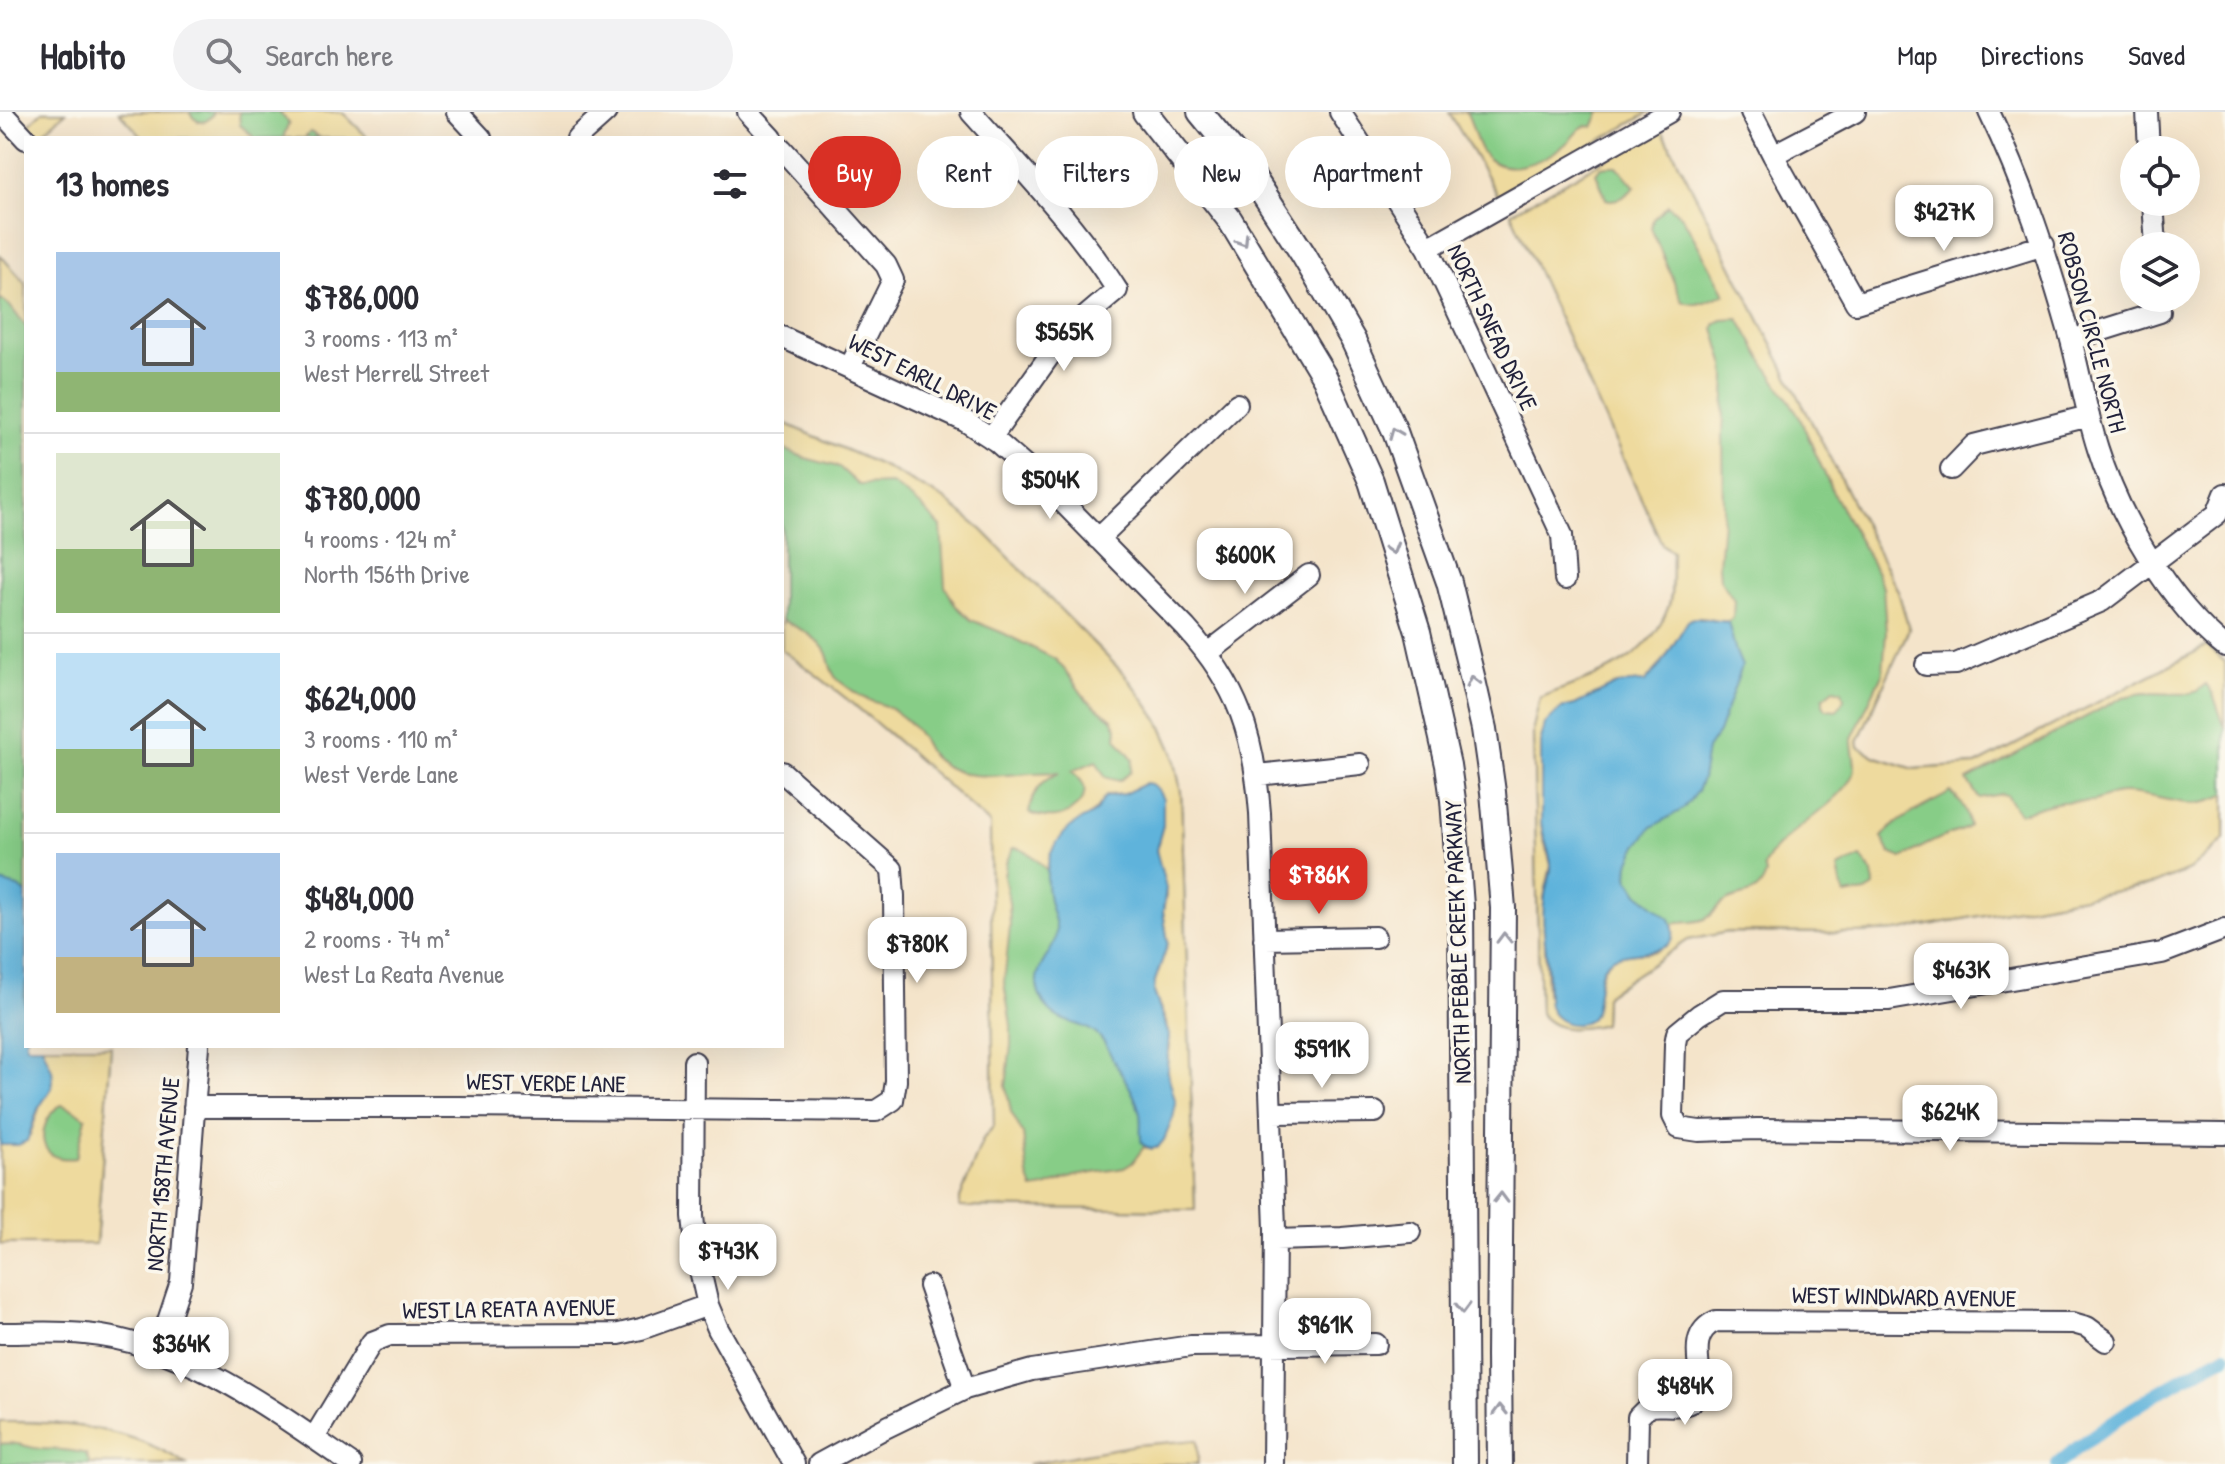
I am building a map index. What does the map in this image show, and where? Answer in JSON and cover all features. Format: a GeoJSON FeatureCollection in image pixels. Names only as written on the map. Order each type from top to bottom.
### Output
{"type":"FeatureCollection","features":[{"type":"Feature","properties":{"kind":"main road","name":"NORTH PEBBLE CREEK PARKWAY"},"geometry":{"type":"LineString","coordinates":[[1145,112],[1230,220],[1325,378],[1371,481],[1418,632],[1448,765],[1457,842],[1462,943],[1465,1464]]}},
{"type":"Feature","properties":{"kind":"main road","name":"NORTH PEBBLE CREEK PARKWAY"},"geometry":{"type":"LineString","coordinates":[[1200,112],[1251,174],[1303,254],[1353,340],[1394,429],[1449,582],[1484,729],[1503,908],[1500,1464]]}},
{"type":"Feature","properties":{"kind":"main road"},"geometry":{"type":"LineString","coordinates":[[1462,1230],[1500,1231]]}},
{"type":"Feature","properties":{"kind":"street"},"geometry":{"type":"LineString","coordinates":[[1,112],[24,137]]}},
{"type":"Feature","properties":{"kind":"street"},"geometry":{"type":"LineString","coordinates":[[457,112],[479,136]]}},
{"type":"Feature","properties":{"kind":"street"},"geometry":{"type":"LineString","coordinates":[[579,136],[606,112]]}},
{"type":"Feature","properties":{"kind":"street"},"geometry":{"type":"LineString","coordinates":[[748,112],[770,136]]}},
{"type":"Feature","properties":{"kind":"street"},"geometry":{"type":"LineString","coordinates":[[971,112],[1101,264],[1117,290],[1084,318],[1050,355],[991,438]]}},
{"type":"Feature","properties":{"kind":"street","name":"NORTH SNEAD DRIVE"},"geometry":{"type":"LineString","coordinates":[[1340,112],[1428,248],[1562,535],[1565,579]]}},
{"type":"Feature","properties":{"kind":"street"},"geometry":{"type":"LineString","coordinates":[[1428,248],[1669,112]]}},
{"type":"Feature","properties":{"kind":"street"},"geometry":{"type":"LineString","coordinates":[[1751,112],[1856,303],[2044,245]]}},
{"type":"Feature","properties":{"kind":"street"},"geometry":{"type":"LineString","coordinates":[[1773,155],[1855,112]]}},
{"type":"Feature","properties":{"kind":"street","name":"ROBSON CIRCLE NORTH"},"geometry":{"type":"LineString","coordinates":[[1989,112],[2044,245],[2097,448],[2118,502],[2153,563],[2184,605],[2225,647]]}},
{"type":"Feature","properties":{"kind":"street"},"geometry":{"type":"LineString","coordinates":[[2147,112],[2148,136]]}},
{"type":"Feature","properties":{"kind":"street"},"geometry":{"type":"LineString","coordinates":[[784,151],[886,265],[893,280],[850,367]]}},
{"type":"Feature","properties":{"kind":"street"},"geometry":{"type":"LineString","coordinates":[[2071,340],[2142,312]]}},
{"type":"Feature","properties":{"kind":"street","name":"WEST EARLL DRIVE"},"geometry":{"type":"LineString","coordinates":[[784,338],[965,421],[991,438],[1045,484],[1208,653],[1239,708],[1251,742],[1257,775],[1275,1240],[1273,1464]]}},
{"type":"Feature","properties":{"kind":"street"},"geometry":{"type":"LineString","coordinates":[[1098,539],[1237,404]]}},
{"type":"Feature","properties":{"kind":"street"},"geometry":{"type":"LineString","coordinates":[[1951,469],[1974,445],[2089,416]]}},
{"type":"Feature","properties":{"kind":"street"},"geometry":{"type":"LineString","coordinates":[[1926,665],[1956,664],[2102,601],[2217,514],[2225,494]]}},
{"type":"Feature","properties":{"kind":"street"},"geometry":{"type":"LineString","coordinates":[[1208,653],[1309,575]]}},
{"type":"Feature","properties":{"kind":"street"},"geometry":{"type":"LineString","coordinates":[[1257,775],[1360,764]]}},
{"type":"Feature","properties":{"kind":"street","name":"WEST VERDE LANE"},"geometry":{"type":"LineString","coordinates":[[194,1107],[876,1111],[893,1100],[896,1081],[892,869],[784,774]]}},
{"type":"Feature","properties":{"kind":"street"},"geometry":{"type":"LineString","coordinates":[[2225,929],[2147,956],[1889,1000],[1723,1000],[1677,1033],[1673,1116],[1679,1128],[1699,1131],[2225,1134]]}},
{"type":"Feature","properties":{"kind":"street"},"geometry":{"type":"LineString","coordinates":[[1264,939],[1375,937]]}},
{"type":"Feature","properties":{"kind":"street","name":"NORTH 158TH AVENUE"},"geometry":{"type":"LineString","coordinates":[[158,1351],[181,1282],[199,1048]]}},
{"type":"Feature","properties":{"kind":"street"},"geometry":{"type":"LineString","coordinates":[[694,1062],[693,1216],[697,1257],[708,1305],[718,1329],[794,1464]]}},
{"type":"Feature","properties":{"kind":"street"},"geometry":{"type":"LineString","coordinates":[[1271,1113],[1375,1112]]}},
{"type":"Feature","properties":{"kind":"street"},"geometry":{"type":"LineString","coordinates":[[1275,1240],[1410,1232]]}},
{"type":"Feature","properties":{"kind":"street"},"geometry":{"type":"LineString","coordinates":[[929,1286],[965,1389]]}},
{"type":"Feature","properties":{"kind":"street","name":"WEST LA REATA AVENUE"},"geometry":{"type":"LineString","coordinates":[[314,1438],[372,1342],[390,1335],[619,1334],[708,1305]]}},
{"type":"Feature","properties":{"kind":"street","name":"WEST WINDWARD AVENUE"},"geometry":{"type":"LineString","coordinates":[[1637,1464],[1637,1423],[1642,1411],[1659,1404],[1683,1405],[1698,1397],[1698,1341],[1701,1331],[1716,1321],[2073,1323],[2087,1327],[2106,1341]]}},
{"type":"Feature","properties":{"kind":"street"},"geometry":{"type":"LineString","coordinates":[[0,1333],[87,1334],[158,1351],[230,1384],[351,1464]]}},
{"type":"Feature","properties":{"kind":"street"},"geometry":{"type":"LineString","coordinates":[[819,1464],[965,1389],[1032,1370],[1171,1348],[1376,1344]]}},
{"type":"Feature","properties":{"kind":"green space"},"geometry":{"type":"Polygon","coordinates":[[[119,112],[342,112],[366,136],[141,136],[119,112]]]}},
{"type":"Feature","properties":{"kind":"green space"},"geometry":{"type":"Polygon","coordinates":[[[1449,112],[1650,112],[1499,197],[1449,112]]]}},
{"type":"Feature","properties":{"kind":"green space"},"geometry":{"type":"Polygon","coordinates":[[[1661,128],[1898,591],[1909,629],[1858,741],[1859,747],[1876,757],[1914,769],[1976,765],[2207,646],[2225,662],[2225,839],[2189,870],[2155,884],[1896,931],[1728,932],[1688,940],[1607,994],[1604,1024],[1562,1027],[1540,1013],[1533,729],[1540,698],[1615,666],[1646,643],[1659,628],[1670,602],[1672,552],[1662,544],[1511,213],[1661,128]]]}},
{"type":"Feature","properties":{"kind":"green space"},"geometry":{"type":"Polygon","coordinates":[[[0,255],[24,282],[24,1048],[111,1048],[96,1244],[0,1244],[0,255]]]}},
{"type":"Feature","properties":{"kind":"green space"},"geometry":{"type":"Polygon","coordinates":[[[784,423],[887,468],[944,499],[982,530],[1124,674],[1142,697],[1160,723],[1173,752],[1181,792],[1195,1210],[960,1207],[960,1199],[983,1139],[994,1126],[990,824],[863,712],[784,651],[784,423]]]}},
{"type":"Feature","properties":{"kind":"green space"},"geometry":{"type":"Polygon","coordinates":[[[0,1422],[48,1423],[96,1429],[143,1442],[186,1464],[0,1464],[0,1422]]]}},
{"type":"Feature","properties":{"kind":"sand"},"geometry":{"type":"Polygon","coordinates":[[[42,112],[66,112],[39,136],[26,127],[42,112]]]}},
{"type":"Feature","properties":{"kind":"sand"},"geometry":{"type":"Polygon","coordinates":[[[119,112],[189,112],[202,122],[214,112],[239,112],[240,125],[253,136],[141,136],[119,112]]]}},
{"type":"Feature","properties":{"kind":"sand"},"geometry":{"type":"Polygon","coordinates":[[[278,112],[342,112],[366,136],[317,136],[310,132],[307,136],[284,136],[289,122],[278,112]]]}},
{"type":"Feature","properties":{"kind":"sand"},"geometry":{"type":"Polygon","coordinates":[[[1449,112],[1466,112],[1483,153],[1492,161],[1512,166],[1534,162],[1554,152],[1581,128],[1593,127],[1600,112],[1650,112],[1499,197],[1449,112]]]}},
{"type":"Feature","properties":{"kind":"sand"},"geometry":{"type":"Polygon","coordinates":[[[1661,128],[1898,591],[1909,629],[1858,741],[1859,747],[1876,757],[1914,769],[1976,765],[2207,646],[2225,662],[2225,728],[2213,694],[2206,684],[2190,694],[2143,693],[2123,697],[1967,780],[1979,798],[2006,795],[2020,814],[2051,804],[2093,801],[2118,793],[2188,803],[2201,803],[2225,794],[2225,839],[2189,870],[2155,884],[1896,931],[1728,932],[1688,940],[1607,994],[1604,1024],[1570,1028],[1547,1020],[1540,1013],[1533,729],[1540,698],[1615,666],[1646,643],[1659,628],[1670,602],[1672,552],[1662,544],[1511,213],[1661,128]],[[1617,166],[1601,167],[1596,173],[1606,199],[1618,199],[1635,187],[1617,166]],[[1668,205],[1653,219],[1651,228],[1682,301],[1698,304],[1725,294],[1683,218],[1668,205]],[[1739,319],[1722,320],[1714,328],[1726,378],[1724,509],[1719,565],[1720,579],[1734,600],[1733,618],[1721,622],[1699,618],[1688,622],[1661,664],[1645,682],[1617,684],[1575,705],[1562,708],[1543,732],[1541,823],[1551,865],[1544,897],[1544,923],[1547,993],[1551,1011],[1596,1007],[1601,974],[1609,961],[1624,954],[1657,951],[1673,932],[1672,924],[1705,919],[1725,902],[1759,888],[1766,874],[1764,867],[1778,846],[1834,800],[1853,776],[1852,738],[1883,672],[1886,632],[1883,587],[1874,567],[1835,497],[1798,414],[1739,319]],[[1951,792],[1905,817],[1882,837],[1890,853],[1902,858],[1969,826],[1966,811],[1951,792]],[[1861,857],[1838,868],[1845,895],[1866,892],[1874,887],[1873,873],[1861,857]]]}},
{"type":"Feature","properties":{"kind":"sand"},"geometry":{"type":"Polygon","coordinates":[[[0,255],[24,282],[24,324],[0,298],[0,255]]]}},
{"type":"Feature","properties":{"kind":"sand"},"geometry":{"type":"Polygon","coordinates":[[[784,423],[887,468],[944,499],[982,530],[1124,674],[1160,723],[1173,752],[1181,792],[1195,1210],[960,1207],[960,1199],[983,1139],[994,1126],[990,824],[863,712],[784,651],[784,621],[818,641],[838,680],[860,696],[899,714],[919,734],[932,756],[947,767],[962,773],[994,776],[1059,773],[1038,788],[1029,813],[1048,817],[1066,814],[1080,803],[1084,792],[1082,782],[1072,771],[1096,761],[1105,777],[1119,781],[1131,772],[1133,759],[1116,738],[1117,728],[1112,719],[1086,699],[1055,659],[971,620],[955,605],[945,586],[941,527],[921,506],[892,484],[859,485],[839,467],[784,449],[784,423]],[[1146,783],[1124,794],[1107,795],[1095,811],[1057,844],[1048,871],[1019,849],[1013,848],[1006,863],[1004,876],[1010,926],[1004,983],[1011,1045],[1006,1086],[1011,1112],[1023,1134],[1028,1175],[1033,1189],[1075,1176],[1124,1168],[1144,1147],[1158,1147],[1169,1077],[1167,1064],[1170,1046],[1166,1022],[1154,992],[1168,943],[1163,911],[1166,897],[1164,879],[1156,849],[1163,825],[1163,799],[1146,783]]]}},
{"type":"Feature","properties":{"kind":"sand"},"geometry":{"type":"Polygon","coordinates":[[[1834,689],[1842,691],[1844,699],[1837,710],[1826,709],[1823,698],[1834,689]]]}},
{"type":"Feature","properties":{"kind":"sand"},"geometry":{"type":"Polygon","coordinates":[[[43,1048],[111,1048],[96,1244],[0,1244],[0,1145],[18,1145],[30,1135],[52,1071],[43,1048]],[[62,1105],[56,1108],[44,1127],[46,1149],[56,1157],[76,1158],[86,1118],[62,1105]]]}},
{"type":"Feature","properties":{"kind":"sand"},"geometry":{"type":"Polygon","coordinates":[[[0,1422],[48,1423],[96,1429],[143,1442],[186,1464],[90,1464],[86,1454],[80,1452],[0,1444],[0,1422]]]}},
{"type":"Feature","properties":{"kind":"sand"},"geometry":{"type":"Polygon","coordinates":[[[1197,1440],[1197,1464],[1028,1464],[1136,1445],[1197,1440]]]}},
{"type":"Feature","properties":{"kind":"water"},"geometry":{"type":"Polygon","coordinates":[[[1693,618],[1728,622],[1742,666],[1718,733],[1707,749],[1697,791],[1683,809],[1652,827],[1637,846],[1629,863],[1628,877],[1638,893],[1670,919],[1673,932],[1671,941],[1654,950],[1611,959],[1600,975],[1593,1015],[1578,1024],[1566,1023],[1552,1013],[1548,998],[1543,915],[1551,865],[1541,823],[1541,740],[1545,724],[1562,708],[1618,684],[1645,682],[1661,665],[1688,621],[1693,618]]]}},
{"type":"Feature","properties":{"kind":"water"},"geometry":{"type":"Polygon","coordinates":[[[1146,783],[1158,790],[1163,799],[1163,825],[1156,850],[1166,888],[1163,911],[1168,943],[1154,992],[1169,1035],[1167,1070],[1176,1104],[1164,1140],[1151,1149],[1142,1144],[1141,1118],[1136,1101],[1104,1042],[1092,1031],[1050,1011],[1039,993],[1037,982],[1056,932],[1047,880],[1053,848],[1070,827],[1095,812],[1105,797],[1124,794],[1146,783]]]}},
{"type":"Feature","properties":{"kind":"water"},"geometry":{"type":"Polygon","coordinates":[[[0,882],[24,892],[24,1048],[43,1048],[53,1080],[52,1088],[38,1109],[27,1141],[18,1145],[0,1145],[0,882]]]}},
{"type":"Feature","properties":{"kind":"waterway"},"geometry":{"type":"LineString","coordinates":[[2058,1464],[2138,1405],[2225,1356]]}}]}
